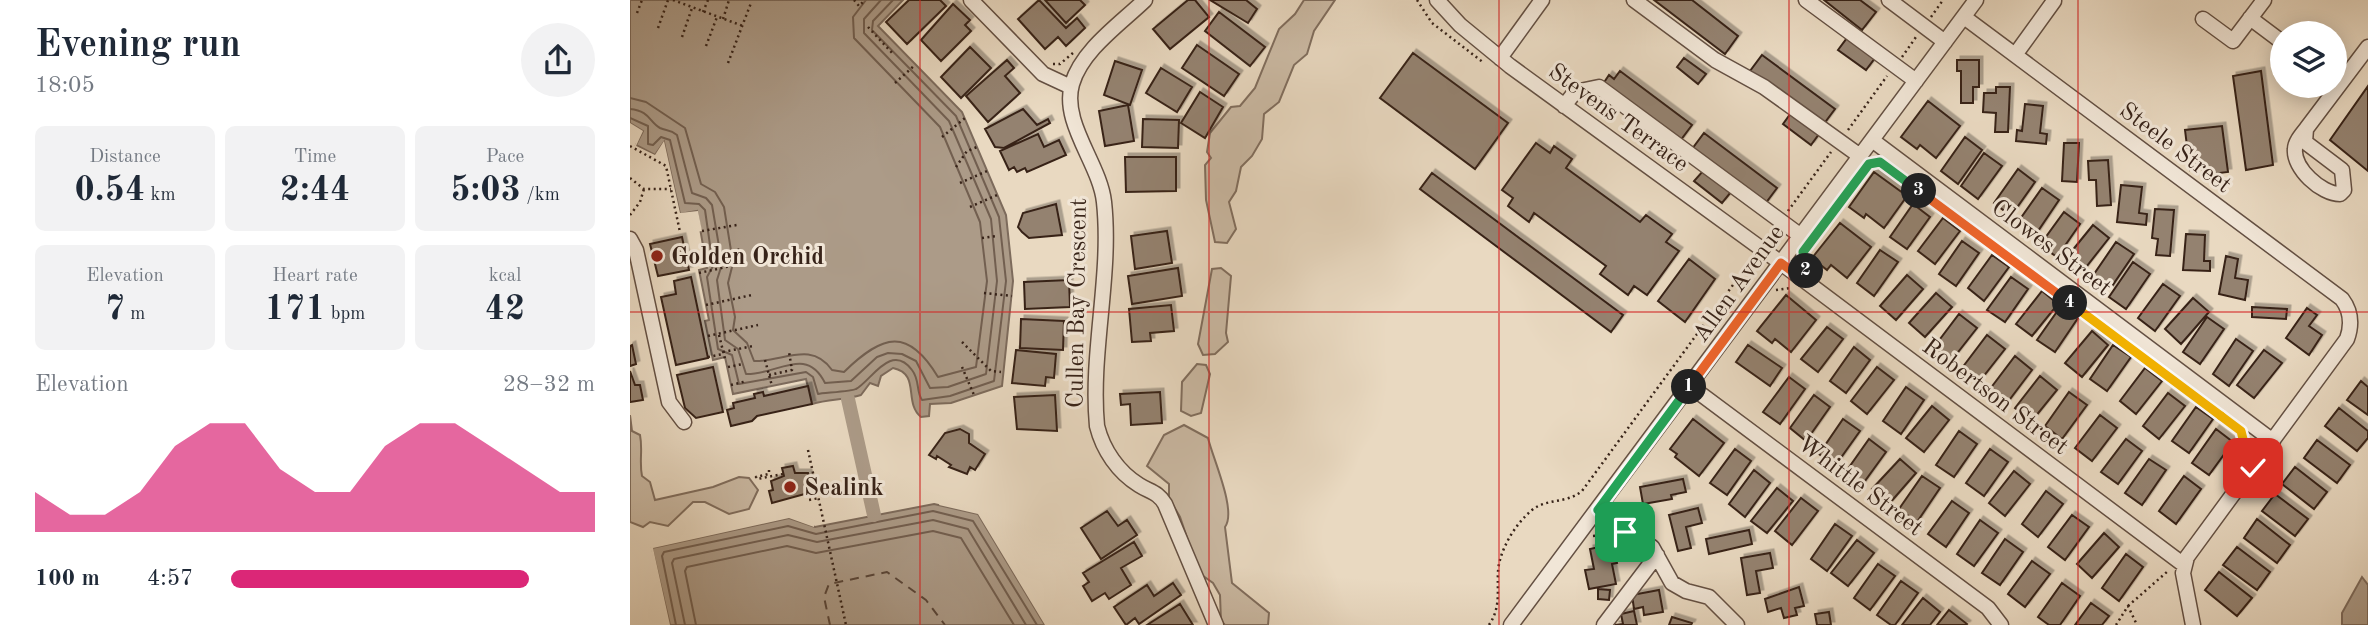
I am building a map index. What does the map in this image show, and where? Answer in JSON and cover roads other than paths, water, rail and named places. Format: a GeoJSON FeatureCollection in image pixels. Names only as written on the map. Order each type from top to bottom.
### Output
{"type":"FeatureCollection","features":[{"type":"Feature","properties":{"kind":"street"},"geometry":{"type":"LineString","coordinates":[[971,0],[1043,74],[1071,87],[1079,68],[1091,51],[1145,0]]}},
{"type":"Feature","properties":{"kind":"street","name":"Stevens Terrace"},"geometry":{"type":"LineString","coordinates":[[1437,0],[1460,25],[1500,58],[1781,263]]}},
{"type":"Feature","properties":{"kind":"street"},"geometry":{"type":"LineString","coordinates":[[1500,58],[1542,0]]}},
{"type":"Feature","properties":{"kind":"street"},"geometry":{"type":"LineString","coordinates":[[1634,0],[1715,60],[1764,87],[1860,156]]}},
{"type":"Feature","properties":{"kind":"street"},"geometry":{"type":"LineString","coordinates":[[1806,0],[1916,81]]}},
{"type":"Feature","properties":{"kind":"street"},"geometry":{"type":"LineString","coordinates":[[1889,0],[1945,43]]}},
{"type":"Feature","properties":{"kind":"street","name":"Allen Avenue"},"geometry":{"type":"LineString","coordinates":[[1511,625],[1976,0]]}},
{"type":"Feature","properties":{"kind":"street"},"geometry":{"type":"LineString","coordinates":[[2203,19],[2232,41],[2264,0]]}},
{"type":"Feature","properties":{"kind":"street"},"geometry":{"type":"LineString","coordinates":[[2015,55],[2054,1]]}},
{"type":"Feature","properties":{"kind":"street","name":"Steele Street"},"geometry":{"type":"LineString","coordinates":[[1964,17],[2342,299],[2350,320],[2347,339],[2273,441]]}},
{"type":"Feature","properties":{"kind":"street"},"geometry":{"type":"LineString","coordinates":[[2250,18],[2270,33]]}},
{"type":"Feature","properties":{"kind":"street"},"geometry":{"type":"LineString","coordinates":[[2347,71],[2368,47]]}},
{"type":"Feature","properties":{"kind":"street","name":"Cullen Bay Crescent"},"geometry":{"type":"LineString","coordinates":[[1071,87],[1071,109],[1104,202],[1097,426],[1113,461],[1128,477],[1152,490],[1165,504],[1216,625]]}},
{"type":"Feature","properties":{"kind":"street"},"geometry":{"type":"LineString","coordinates":[[1564,106],[1575,92],[1599,87],[1801,236]]}},
{"type":"Feature","properties":{"kind":"street"},"geometry":{"type":"LineString","coordinates":[[2306,129],[2305,142],[2342,170],[2344,190],[2340,194],[2321,186],[2297,162],[2295,147],[2306,129],[2327,98]]}},
{"type":"Feature","properties":{"kind":"street","name":"Clowes Street"},"geometry":{"type":"LineString","coordinates":[[1872,141],[2273,441]]}},
{"type":"Feature","properties":{"kind":"street"},"geometry":{"type":"LineString","coordinates":[[630,239],[636,250],[669,402],[684,422]]}},
{"type":"Feature","properties":{"kind":"street","name":"Robertson Street"},"geometry":{"type":"LineString","coordinates":[[1781,263],[1797,284],[2184,568]]}},
{"type":"Feature","properties":{"kind":"street","name":"Whittle Street"},"geometry":{"type":"LineString","coordinates":[[1690,386],[1988,608],[2001,625]]}},
{"type":"Feature","properties":{"kind":"street"},"geometry":{"type":"LineString","coordinates":[[2193,625],[2184,568],[2187,557],[2273,441]]}},
{"type":"Feature","properties":{"kind":"street"},"geometry":{"type":"LineString","coordinates":[[1598,510],[1625,532],[1644,540],[1657,555],[1672,583],[1686,591],[1709,597],[1735,624]]}},
{"type":"Feature","properties":{"kind":"street"},"geometry":{"type":"LineString","coordinates":[[1604,625],[1657,555]]}},
{"type":"Feature","properties":{"kind":"water"},"geometry":{"type":"Polygon","coordinates":[[[630,0],[903,0],[878,26],[962,112],[1006,215],[1013,281],[1002,386],[951,403],[930,404],[929,416],[921,417],[913,404],[907,376],[893,368],[881,376],[878,386],[870,383],[861,395],[849,398],[812,404],[806,379],[733,394],[725,357],[713,360],[705,321],[709,320],[699,270],[707,268],[697,211],[680,214],[664,142],[655,155],[636,145],[643,131],[630,123],[630,0]]]}},
{"type":"Feature","properties":{"kind":"water"},"geometry":{"type":"Polygon","coordinates":[[[934,504],[978,514],[1045,625],[670,625],[652,548],[789,518],[815,527],[934,504]]]}},
{"type":"Feature","properties":{"kind":"water"},"geometry":{"type":"Polygon","coordinates":[[[2362,577],[2368,585],[2368,625],[2342,625],[2342,613],[2362,577]]]}},
{"type":"Feature","properties":{"kind":"waterway"},"geometry":{"type":"LineString","coordinates":[[848,399],[874,515]]}},
{"type":"Feature","properties":{"kind":"place","name":"Golden Orchid"},"geometry":{"type":"Point","coordinates":[657,256]}},
{"type":"Feature","properties":{"kind":"place","name":"Sealink"},"geometry":{"type":"Point","coordinates":[790,487]}}]}
